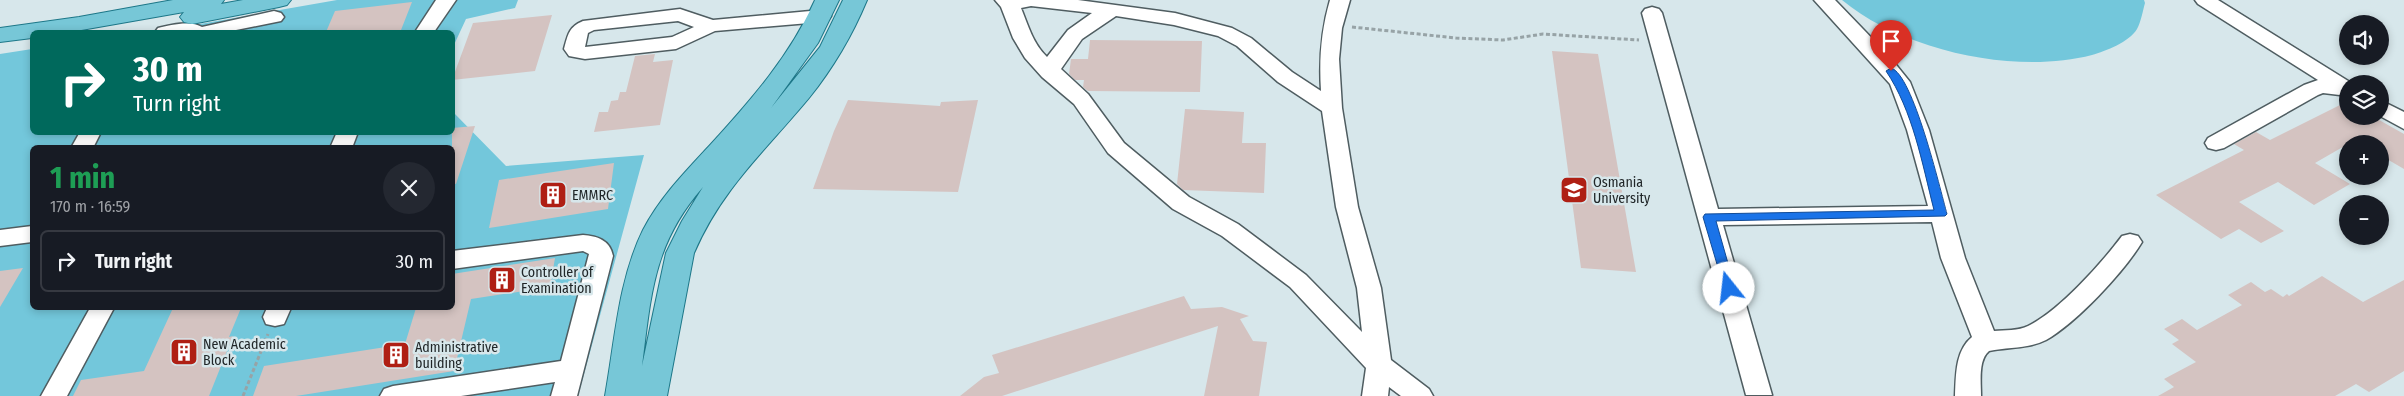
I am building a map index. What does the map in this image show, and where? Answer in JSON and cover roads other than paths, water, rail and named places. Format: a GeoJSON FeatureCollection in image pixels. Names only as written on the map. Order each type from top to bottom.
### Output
{"type":"FeatureCollection","features":[{"type":"Feature","properties":{"kind":"main road"},"geometry":{"type":"LineString","coordinates":[[37,30],[88,23],[212,0]]}},
{"type":"Feature","properties":{"kind":"main road"},"geometry":{"type":"LineString","coordinates":[[627,396],[689,232],[728,173],[821,64],[848,19],[855,0]]}},
{"type":"Feature","properties":{"kind":"main road"},"geometry":{"type":"LineString","coordinates":[[123,30],[276,8]]}},
{"type":"Feature","properties":{"kind":"main road"},"geometry":{"type":"LineString","coordinates":[[627,396],[639,286],[646,258],[658,229],[683,191],[761,104],[794,61],[824,8]]}},
{"type":"Feature","properties":{"kind":"main road"},"geometry":{"type":"LineString","coordinates":[[0,35],[30,31]]}},
{"type":"Feature","properties":{"kind":"main road"},"geometry":{"type":"LineString","coordinates":[[0,50],[30,46]]}},
{"type":"Feature","properties":{"kind":"street"},"geometry":{"type":"LineString","coordinates":[[426,30],[437,16],[446,0]]}},
{"type":"Feature","properties":{"kind":"street"},"geometry":{"type":"LineString","coordinates":[[1340,0],[1333,25],[1329,59],[1332,108],[1348,207],[1369,288],[1379,365],[1375,396]]}},
{"type":"Feature","properties":{"kind":"street"},"geometry":{"type":"LineString","coordinates":[[1824,0],[1882,60],[1900,82],[1918,130],[1953,258],[1986,342]]}},
{"type":"Feature","properties":{"kind":"street"},"geometry":{"type":"LineString","coordinates":[[2205,0],[2348,90],[2321,86],[2216,142]]}},
{"type":"Feature","properties":{"kind":"street"},"geometry":{"type":"LineString","coordinates":[[1332,108],[1284,77],[1244,42],[1225,32],[1175,19],[1078,4],[1014,1],[1023,38],[1032,54],[1049,72],[1081,98],[1116,148],[1181,203],[1230,230],[1298,281],[1379,365],[1420,396]]}},
{"type":"Feature","properties":{"kind":"street"},"geometry":{"type":"LineString","coordinates":[[216,30],[248,21],[276,8]]}},
{"type":"Feature","properties":{"kind":"street"},"geometry":{"type":"LineString","coordinates":[[711,26],[680,15],[590,25],[579,30],[574,49],[576,52],[585,53],[676,43],[711,26],[824,8]]}},
{"type":"Feature","properties":{"kind":"street"},"geometry":{"type":"LineString","coordinates":[[1049,72],[1063,46],[1074,34],[1089,22],[1114,10]]}},
{"type":"Feature","properties":{"kind":"street"},"geometry":{"type":"LineString","coordinates":[[1652,13],[1759,395]]}},
{"type":"Feature","properties":{"kind":"street"},"geometry":{"type":"LineString","coordinates":[[180,30],[194,30]]}},
{"type":"Feature","properties":{"kind":"street"},"geometry":{"type":"LineString","coordinates":[[2389,113],[2404,122]]}},
{"type":"Feature","properties":{"kind":"street"},"geometry":{"type":"LineString","coordinates":[[1709,217],[1941,214]]}},
{"type":"Feature","properties":{"kind":"street"},"geometry":{"type":"LineString","coordinates":[[0,238],[30,234]]}},
{"type":"Feature","properties":{"kind":"street"},"geometry":{"type":"LineString","coordinates":[[1968,396],[1970,359],[1977,346],[1986,342],[2021,339],[2036,333],[2058,318],[2118,260],[2130,242]]}},
{"type":"Feature","properties":{"kind":"street"},"geometry":{"type":"LineString","coordinates":[[455,260],[583,243],[596,246],[600,250],[601,256],[564,396]]}},
{"type":"Feature","properties":{"kind":"street"},"geometry":{"type":"LineString","coordinates":[[54,396],[101,310]]}},
{"type":"Feature","properties":{"kind":"street"},"geometry":{"type":"LineString","coordinates":[[393,396],[572,368]]}},
{"type":"Feature","properties":{"kind":"place","name":"Osmania University"},"geometry":{"type":"Point","coordinates":[1574,190]}},
{"type":"Feature","properties":{"kind":"place","name":"EMMRC"},"geometry":{"type":"Point","coordinates":[553,195]}},
{"type":"Feature","properties":{"kind":"place","name":"Controller of Examination"},"geometry":{"type":"Point","coordinates":[502,280]}},
{"type":"Feature","properties":{"kind":"place","name":"New Academic Block"},"geometry":{"type":"Point","coordinates":[184,352]}},
{"type":"Feature","properties":{"kind":"place","name":"Administrative building"},"geometry":{"type":"Point","coordinates":[396,355]}}]}
